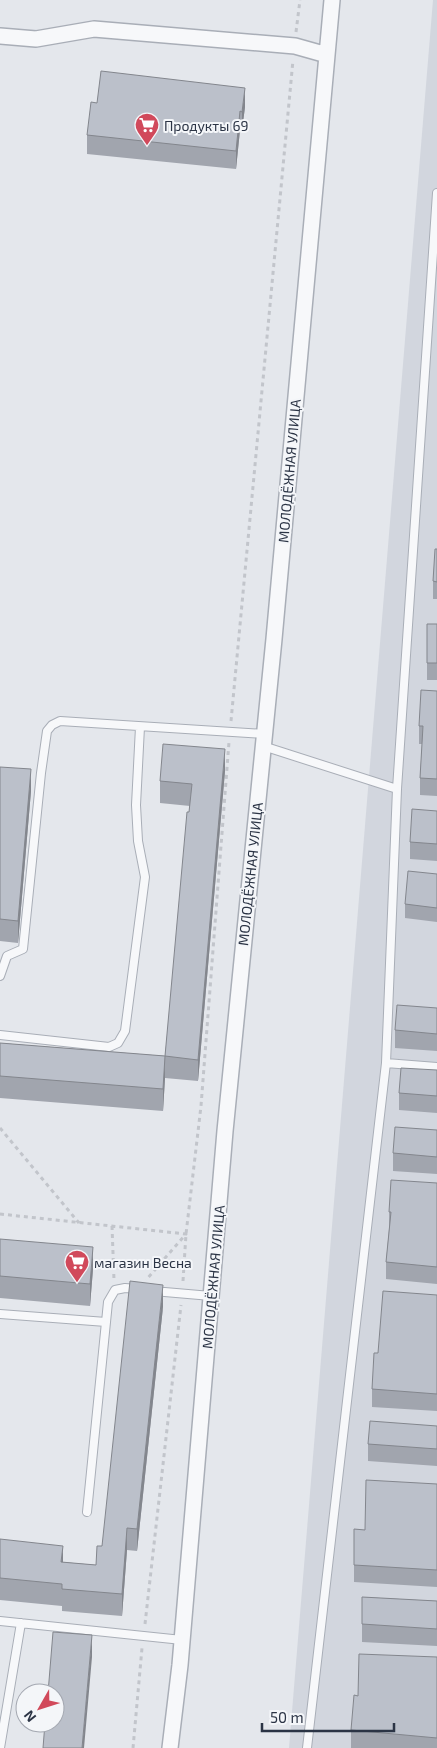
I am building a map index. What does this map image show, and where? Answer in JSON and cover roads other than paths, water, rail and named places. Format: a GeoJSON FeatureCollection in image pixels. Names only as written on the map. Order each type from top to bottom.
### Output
{"type":"FeatureCollection","features":[{"type":"Feature","properties":{"kind":"street","name":"МОЛОДЁЖНАЯ УЛИЦА"},"geometry":{"type":"LineString","coordinates":[[170,1748],[182,1640],[225,1131],[332,0]]}},
{"type":"Feature","properties":{"kind":"street"},"geometry":{"type":"LineString","coordinates":[[0,36],[36,39],[94,29],[295,46],[327,55]]}},
{"type":"Feature","properties":{"kind":"lane"},"geometry":{"type":"LineString","coordinates":[[307,1748],[386,1063],[396,789],[437,193]]}},
{"type":"Feature","properties":{"kind":"lane"},"geometry":{"type":"LineString","coordinates":[[0,976],[7,956],[23,950],[47,731],[52,725],[60,721],[230,732],[263,740],[396,789]]}},
{"type":"Feature","properties":{"kind":"lane"},"geometry":{"type":"LineString","coordinates":[[0,1035],[109,1047],[118,1043],[124,1031],[145,877],[138,841],[136,805],[140,727]]}},
{"type":"Feature","properties":{"kind":"lane"},"geometry":{"type":"LineString","coordinates":[[386,1063],[437,1067]]}},
{"type":"Feature","properties":{"kind":"lane"},"geometry":{"type":"LineString","coordinates":[[87,1512],[108,1302],[115,1290],[125,1288],[211,1296]]}},
{"type":"Feature","properties":{"kind":"lane"},"geometry":{"type":"LineString","coordinates":[[0,1314],[106,1322]]}},
{"type":"Feature","properties":{"kind":"lane"},"geometry":{"type":"LineString","coordinates":[[0,1621],[182,1640]]}},
{"type":"Feature","properties":{"kind":"lane"},"geometry":{"type":"LineString","coordinates":[[0,1748],[20,1623]]}},
{"type":"Feature","properties":{"kind":"place","name":"Продукты 69"},"geometry":{"type":"Point","coordinates":[147,146]}},
{"type":"Feature","properties":{"kind":"place","name":"магазин Весна"},"geometry":{"type":"Point","coordinates":[77,1283]}}]}
